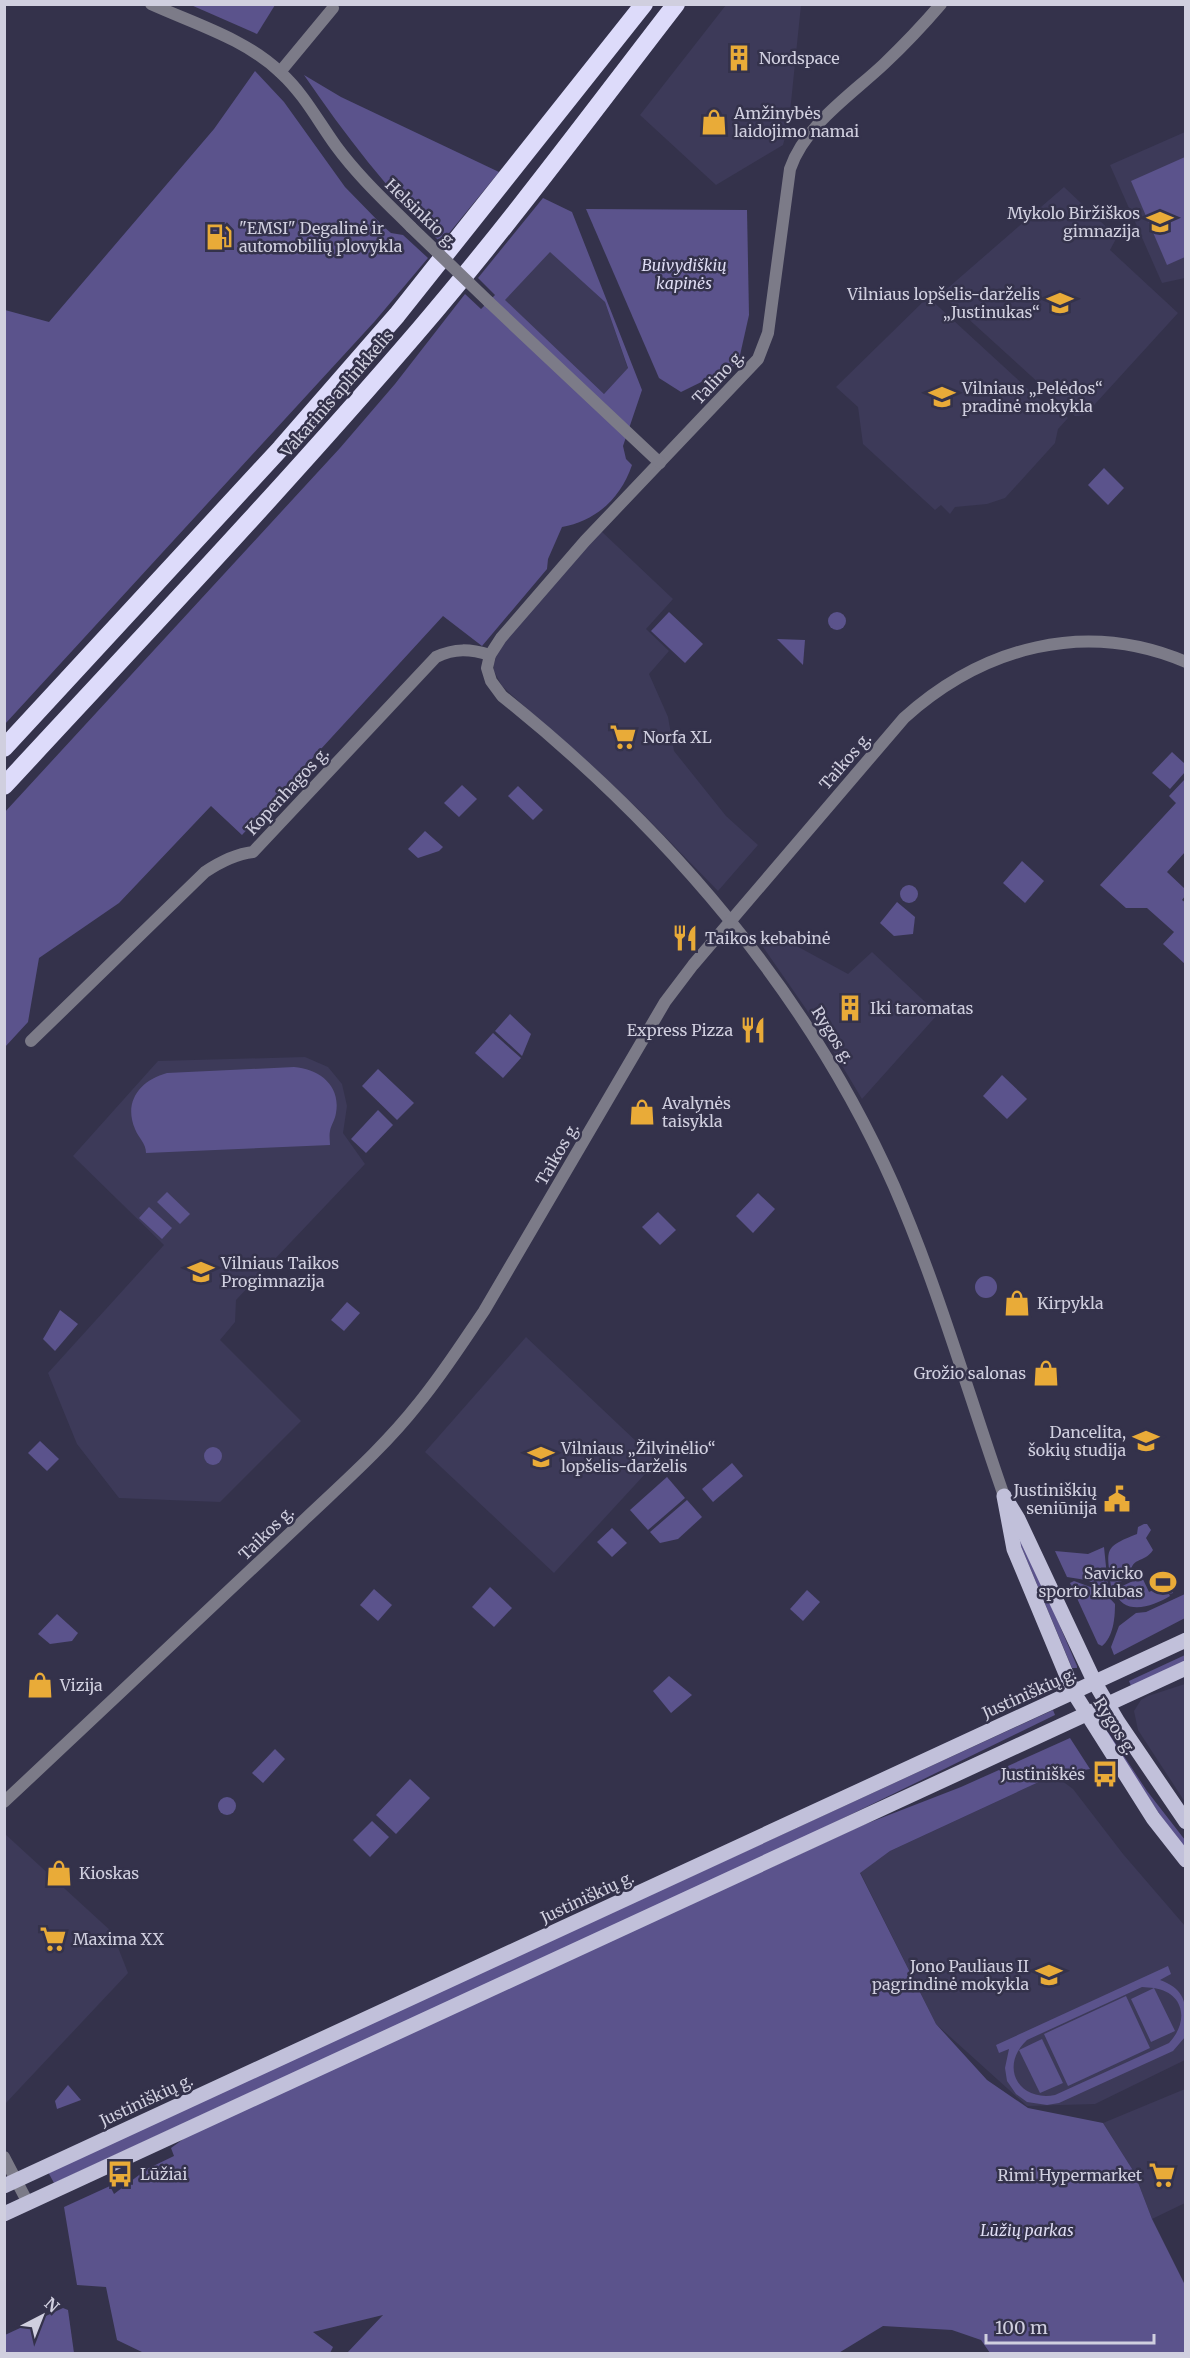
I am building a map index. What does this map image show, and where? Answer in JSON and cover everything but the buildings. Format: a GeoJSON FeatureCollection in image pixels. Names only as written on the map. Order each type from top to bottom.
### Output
{"type":"FeatureCollection","features":[{"type":"Feature","properties":{"kind":"highway","name":"Vakarinis aplinkkelis"},"geometry":{"type":"LineString","coordinates":[[4,748],[281,448],[398,315],[644,4]]}},
{"type":"Feature","properties":{"kind":"highway","name":"Vakarinis aplinkkelis"},"geometry":{"type":"LineString","coordinates":[[4,786],[306,459],[421,327],[557,159],[676,4]]}},
{"type":"Feature","properties":{"kind":"main road","name":"Rygos g."},"geometry":{"type":"LineString","coordinates":[[1004,1496],[1018,1519],[1095,1683],[1185,1822]]}},
{"type":"Feature","properties":{"kind":"main road","name":"Rygos g."},"geometry":{"type":"LineString","coordinates":[[1004,1496],[1014,1549],[1074,1693],[1153,1818],[1185,1860]]}},
{"type":"Feature","properties":{"kind":"main road","name":"Justiniškių g."},"geometry":{"type":"LineString","coordinates":[[11,2183],[1185,1640]]}},
{"type":"Feature","properties":{"kind":"main road"},"geometry":{"type":"LineString","coordinates":[[4,2214],[1185,1668]]}},
{"type":"Feature","properties":{"kind":"street","name":"Helsinkio g."},"geometry":{"type":"LineString","coordinates":[[151,4],[242,45],[280,72],[302,96],[337,147],[363,179],[660,464]]}},
{"type":"Feature","properties":{"kind":"street","name":"Talino g."},"geometry":{"type":"LineString","coordinates":[[490,655],[561,567],[749,370],[764,346],[768,333],[790,169],[799,148],[813,129],[885,63],[941,4]]}},
{"type":"Feature","properties":{"kind":"street"},"geometry":{"type":"LineString","coordinates":[[280,72],[333,8]]}},
{"type":"Feature","properties":{"kind":"street","name":"Taikos g."},"geometry":{"type":"LineString","coordinates":[[4,1802],[305,1519],[418,1405],[484,1311],[665,1002],[693,965],[904,718],[939,689],[964,674],[1004,657],[1046,646],[1075,642],[1125,645],[1167,654],[1185,662]]}},
{"type":"Feature","properties":{"kind":"street","name":"Kopenhagos g."},"geometry":{"type":"LineString","coordinates":[[31,1041],[206,872],[218,863],[234,856],[253,852],[436,657],[448,651],[463,649],[490,655]]}},
{"type":"Feature","properties":{"kind":"street","name":"Rygos g."},"geometry":{"type":"LineString","coordinates":[[490,655],[487,668],[491,681],[502,696],[613,793],[651,831],[732,921],[773,976],[851,1098],[887,1172],[934,1285],[1004,1496]]}},
{"type":"Feature","properties":{"kind":"street"},"geometry":{"type":"LineString","coordinates":[[4,2157],[11,2183],[28,2204]]}},
{"type":"Feature","properties":{"kind":"shaded area"},"geometry":{"type":"Polygon","coordinates":[[[726,5],[801,5],[789,122],[783,145],[716,185],[640,115],[726,5]]]}},
{"type":"Feature","properties":{"kind":"shaded area","name":"Mykolo Biržiškos gimnazija"},"geometry":{"type":"Polygon","coordinates":[[[1185,132],[1185,278],[1162,283],[1110,165],[1185,132]]]}},
{"type":"Feature","properties":{"kind":"shaded area","name":"Vilniaus lopšelis-darželis „Justinukas“"},"geometry":{"type":"Polygon","coordinates":[[[1064,187],[1117,237],[1110,250],[1178,313],[1085,415],[1075,416],[941,294],[1064,187]]]}},
{"type":"Feature","properties":{"kind":"shaded area"},"geometry":{"type":"Polygon","coordinates":[[[550,251],[605,302],[628,369],[604,394],[504,300],[550,251]]]}},
{"type":"Feature","properties":{"kind":"shaded area","name":"Vilniaus „Pelėdos“ pradinė mokykla"},"geometry":{"type":"Polygon","coordinates":[[[928,297],[1054,413],[1058,409],[1068,418],[1058,429],[1055,443],[1005,498],[987,504],[955,507],[950,514],[941,505],[935,510],[863,444],[858,407],[836,387],[928,297]]]}},
{"type":"Feature","properties":{"kind":"shaded area"},"geometry":{"type":"Polygon","coordinates":[[[600,530],[673,599],[646,629],[669,651],[649,674],[668,717],[674,751],[726,816],[758,845],[718,891],[638,809],[502,686],[494,671],[498,650],[600,530]]]}},
{"type":"Feature","properties":{"kind":"shaded area"},"geometry":{"type":"Polygon","coordinates":[[[771,932],[848,974],[872,952],[938,1014],[862,1099],[820,1029],[761,944],[771,932]]]}},
{"type":"Feature","properties":{"kind":"shaded area","name":"Vilniaus Taikos Progimnazija"},"geometry":{"type":"Polygon","coordinates":[[[305,1057],[328,1067],[342,1084],[347,1106],[343,1133],[365,1164],[236,1300],[235,1322],[220,1340],[301,1421],[220,1502],[119,1498],[77,1444],[48,1373],[164,1245],[73,1156],[158,1061],[305,1057]]]}},
{"type":"Feature","properties":{"kind":"shaded area","name":"Vilniaus „Žilvinėlio“ lopšelis-darželis"},"geometry":{"type":"Polygon","coordinates":[[[526,1337],[657,1461],[554,1573],[425,1452],[526,1337]]]}},
{"type":"Feature","properties":{"kind":"shaded area"},"geometry":{"type":"Polygon","coordinates":[[[1185,1684],[1185,1802],[1138,1730],[1134,1711],[1141,1700],[1148,1696],[1185,1684]]]}},
{"type":"Feature","properties":{"kind":"shaded area","name":"Jono Pauliaus II pagrindinė mokykla"},"geometry":{"type":"Polygon","coordinates":[[[1054,1775],[1073,1789],[1123,1854],[1185,1926],[1185,2060],[1095,2104],[1027,2106],[936,2024],[860,1872],[890,1851],[1054,1775]]]}},
{"type":"Feature","properties":{"kind":"shaded area"},"geometry":{"type":"Polygon","coordinates":[[[5,1834],[112,1932],[128,1973],[5,2104],[5,1834]]]}},
{"type":"Feature","properties":{"kind":"shaded area","name":"Rimi Hypermarket"},"geometry":{"type":"Polygon","coordinates":[[[1185,2089],[1185,2203],[1152,2219],[1134,2172],[1103,2123],[1185,2089]]]}},
{"type":"Feature","properties":{"kind":"green space"},"geometry":{"type":"Polygon","coordinates":[[[191,5],[275,5],[257,34],[191,5]]]}},
{"type":"Feature","properties":{"kind":"green space"},"geometry":{"type":"Polygon","coordinates":[[[255,71],[284,102],[345,187],[391,233],[403,235],[428,258],[375,321],[5,724],[5,310],[49,322],[214,129],[255,71]]]}},
{"type":"Feature","properties":{"kind":"green space"},"geometry":{"type":"Polygon","coordinates":[[[304,75],[341,97],[499,172],[441,243],[403,204],[368,162],[304,75]]]}},
{"type":"Feature","properties":{"kind":"green space"},"geometry":{"type":"Polygon","coordinates":[[[1185,157],[1185,257],[1167,265],[1131,181],[1185,157]]]}},
{"type":"Feature","properties":{"kind":"green space"},"geometry":{"type":"Polygon","coordinates":[[[543,198],[572,212],[642,390],[623,446],[626,459],[632,465],[621,488],[606,506],[596,513],[562,527],[548,559],[547,569],[482,646],[443,616],[242,835],[211,806],[119,903],[39,958],[28,1022],[5,1047],[4,813],[340,448],[395,384],[465,294],[481,309],[495,295],[478,278],[543,198]],[[550,252],[505,300],[604,394],[628,368],[605,302],[550,252]]]}},
{"type":"Feature","properties":{"kind":"green space","name":"Buivydiškių kapinės"},"geometry":{"type":"Polygon","coordinates":[[[586,209],[747,210],[749,315],[738,364],[681,392],[659,378],[586,209]]]}},
{"type":"Feature","properties":{"kind":"green space"},"geometry":{"type":"Polygon","coordinates":[[[1104,468],[1124,488],[1108,505],[1088,485],[1104,468]]]}},
{"type":"Feature","properties":{"kind":"green space"},"geometry":{"type":"Polygon","coordinates":[[[669,612],[703,644],[685,663],[651,631],[669,612]]]}},
{"type":"Feature","properties":{"kind":"green space"},"geometry":{"type":"Polygon","coordinates":[[[833,612],[841,612],[846,617],[844,628],[833,630],[828,625],[828,617],[833,612]]]}},
{"type":"Feature","properties":{"kind":"green space"},"geometry":{"type":"Polygon","coordinates":[[[777,639],[805,640],[803,665],[777,639]]]}},
{"type":"Feature","properties":{"kind":"green space"},"geometry":{"type":"Polygon","coordinates":[[[1172,752],[1185,764],[1185,772],[1170,789],[1152,773],[1172,752]]]}},
{"type":"Feature","properties":{"kind":"green space"},"geometry":{"type":"Polygon","coordinates":[[[1185,779],[1185,852],[1167,872],[1185,889],[1185,896],[1182,900],[1186,903],[1185,964],[1163,944],[1174,932],[1147,908],[1126,908],[1100,885],[1176,803],[1169,796],[1185,779]]]}},
{"type":"Feature","properties":{"kind":"green space"},"geometry":{"type":"Polygon","coordinates":[[[462,785],[477,799],[459,817],[444,803],[462,785]]]}},
{"type":"Feature","properties":{"kind":"green space"},"geometry":{"type":"Polygon","coordinates":[[[518,786],[543,810],[533,820],[508,796],[518,786]]]}},
{"type":"Feature","properties":{"kind":"green space"},"geometry":{"type":"Polygon","coordinates":[[[425,831],[443,847],[439,851],[418,858],[408,849],[425,831]]]}},
{"type":"Feature","properties":{"kind":"green space"},"geometry":{"type":"Polygon","coordinates":[[[1022,861],[1044,881],[1025,903],[1003,883],[1022,861]]]}},
{"type":"Feature","properties":{"kind":"green space"},"geometry":{"type":"Polygon","coordinates":[[[905,885],[913,885],[918,890],[916,901],[905,903],[900,898],[900,890],[905,885]]]}},
{"type":"Feature","properties":{"kind":"green space"},"geometry":{"type":"Polygon","coordinates":[[[897,902],[915,917],[913,934],[894,936],[880,923],[897,902]]]}},
{"type":"Feature","properties":{"kind":"green space"},"geometry":{"type":"Polygon","coordinates":[[[510,1014],[531,1034],[522,1056],[495,1031],[510,1014]]]}},
{"type":"Feature","properties":{"kind":"green space"},"geometry":{"type":"Polygon","coordinates":[[[493,1033],[521,1058],[503,1078],[475,1053],[493,1033]]]}},
{"type":"Feature","properties":{"kind":"green space"},"geometry":{"type":"Polygon","coordinates":[[[294,1067],[320,1075],[332,1087],[337,1103],[330,1131],[330,1145],[146,1153],[144,1144],[135,1129],[131,1109],[137,1093],[149,1081],[167,1073],[294,1067]]]}},
{"type":"Feature","properties":{"kind":"green space"},"geometry":{"type":"Polygon","coordinates":[[[378,1069],[414,1103],[397,1120],[362,1086],[378,1069]]]}},
{"type":"Feature","properties":{"kind":"green space"},"geometry":{"type":"Polygon","coordinates":[[[1002,1075],[1027,1099],[1007,1119],[983,1096],[1002,1075]]]}},
{"type":"Feature","properties":{"kind":"green space"},"geometry":{"type":"Polygon","coordinates":[[[378,1110],[393,1125],[366,1153],[351,1139],[378,1110]]]}},
{"type":"Feature","properties":{"kind":"green space"},"geometry":{"type":"Polygon","coordinates":[[[167,1192],[190,1214],[180,1224],[157,1202],[167,1192]]]}},
{"type":"Feature","properties":{"kind":"green space"},"geometry":{"type":"Polygon","coordinates":[[[758,1193],[775,1209],[753,1233],[736,1216],[758,1193]]]}},
{"type":"Feature","properties":{"kind":"green space"},"geometry":{"type":"Polygon","coordinates":[[[149,1207],[172,1228],[162,1239],[139,1218],[149,1207]]]}},
{"type":"Feature","properties":{"kind":"green space"},"geometry":{"type":"Polygon","coordinates":[[[658,1212],[676,1230],[660,1245],[642,1227],[658,1212]]]}},
{"type":"Feature","properties":{"kind":"green space"},"geometry":{"type":"Polygon","coordinates":[[[986,1276],[994,1279],[997,1287],[994,1295],[986,1298],[978,1295],[975,1287],[978,1279],[986,1276]]]}},
{"type":"Feature","properties":{"kind":"green space"},"geometry":{"type":"Polygon","coordinates":[[[347,1302],[360,1313],[344,1331],[331,1320],[347,1302]]]}},
{"type":"Feature","properties":{"kind":"green space"},"geometry":{"type":"Polygon","coordinates":[[[60,1310],[78,1324],[55,1351],[43,1339],[60,1310]]]}},
{"type":"Feature","properties":{"kind":"green space"},"geometry":{"type":"Polygon","coordinates":[[[40,1441],[59,1459],[47,1471],[28,1453],[40,1441]]]}},
{"type":"Feature","properties":{"kind":"green space"},"geometry":{"type":"Polygon","coordinates":[[[213,1447],[219,1450],[222,1456],[219,1462],[213,1465],[207,1462],[204,1456],[207,1450],[213,1447]]]}},
{"type":"Feature","properties":{"kind":"green space"},"geometry":{"type":"Polygon","coordinates":[[[732,1463],[743,1476],[713,1502],[702,1489],[732,1463]]]}},
{"type":"Feature","properties":{"kind":"green space"},"geometry":{"type":"Polygon","coordinates":[[[667,1477],[685,1498],[648,1530],[630,1510],[667,1477]]]}},
{"type":"Feature","properties":{"kind":"green space"},"geometry":{"type":"Polygon","coordinates":[[[687,1500],[702,1517],[678,1539],[660,1543],[650,1532],[687,1500]]]}},
{"type":"Feature","properties":{"kind":"green space"},"geometry":{"type":"Polygon","coordinates":[[[1011,1512],[1077,1668],[1072,1668],[1010,1520],[1011,1512]]]}},
{"type":"Feature","properties":{"kind":"green space"},"geometry":{"type":"Polygon","coordinates":[[[1147,1524],[1151,1530],[1146,1538],[1153,1550],[1132,1566],[1131,1577],[1111,1586],[1109,1552],[1117,1543],[1137,1534],[1138,1527],[1147,1524]]]}},
{"type":"Feature","properties":{"kind":"green space"},"geometry":{"type":"Polygon","coordinates":[[[612,1528],[627,1543],[612,1557],[597,1542],[612,1528]]]}},
{"type":"Feature","properties":{"kind":"green space"},"geometry":{"type":"Polygon","coordinates":[[[1104,1547],[1108,1586],[1106,1588],[1086,1580],[1067,1577],[1055,1551],[1088,1554],[1104,1547]]]}},
{"type":"Feature","properties":{"kind":"green space"},"geometry":{"type":"Polygon","coordinates":[[[1140,1573],[1149,1592],[1157,1588],[1159,1592],[1170,1587],[1173,1593],[1147,1606],[1131,1607],[1124,1604],[1114,1590],[1135,1580],[1134,1576],[1140,1573]]]}},
{"type":"Feature","properties":{"kind":"green space"},"geometry":{"type":"Polygon","coordinates":[[[1074,1581],[1104,1592],[1115,1604],[1111,1633],[1102,1646],[1098,1644],[1070,1583],[1074,1581]]]}},
{"type":"Feature","properties":{"kind":"green space"},"geometry":{"type":"Polygon","coordinates":[[[490,1587],[512,1608],[494,1627],[472,1607],[490,1587]]]}},
{"type":"Feature","properties":{"kind":"green space"},"geometry":{"type":"Polygon","coordinates":[[[374,1589],[392,1605],[378,1621],[360,1605],[374,1589]]]}},
{"type":"Feature","properties":{"kind":"green space"},"geometry":{"type":"Polygon","coordinates":[[[807,1590],[820,1602],[803,1621],[790,1609],[807,1590]]]}},
{"type":"Feature","properties":{"kind":"green space"},"geometry":{"type":"Polygon","coordinates":[[[1185,1594],[1185,1618],[1114,1655],[1111,1647],[1119,1626],[1136,1613],[1146,1612],[1185,1594]]]}},
{"type":"Feature","properties":{"kind":"green space"},"geometry":{"type":"Polygon","coordinates":[[[57,1614],[78,1633],[72,1641],[50,1644],[38,1634],[57,1614]]]}},
{"type":"Feature","properties":{"kind":"green space"},"geometry":{"type":"Polygon","coordinates":[[[1185,1655],[1185,1661],[1131,1686],[1129,1681],[1185,1655]]]}},
{"type":"Feature","properties":{"kind":"green space"},"geometry":{"type":"Polygon","coordinates":[[[669,1676],[692,1695],[671,1713],[653,1691],[669,1676]]]}},
{"type":"Feature","properties":{"kind":"green space"},"geometry":{"type":"Polygon","coordinates":[[[1053,1710],[1055,1715],[780,1849],[54,2183],[48,2172],[1053,1710]]]}},
{"type":"Feature","properties":{"kind":"green space"},"geometry":{"type":"Polygon","coordinates":[[[1108,1732],[1147,1791],[1185,1840],[1185,1849],[1162,1818],[1107,1734],[1108,1732]]]}},
{"type":"Feature","properties":{"kind":"green space","name":"Lūžių parkas"},"geometry":{"type":"Polygon","coordinates":[[[1070,1738],[1090,1769],[1054,1775],[890,1851],[860,1873],[936,2024],[987,2080],[1028,2108],[1103,2123],[1134,2172],[1152,2219],[1185,2285],[1185,2353],[990,2353],[981,2340],[952,2330],[883,2326],[837,2354],[347,2353],[383,2315],[313,2332],[333,2347],[330,2353],[144,2353],[117,2340],[106,2287],[77,2285],[64,2207],[110,2186],[114,2194],[147,2169],[174,2156],[171,2148],[186,2137],[863,1825],[961,1787],[1070,1738]]]}},
{"type":"Feature","properties":{"kind":"green space"},"geometry":{"type":"Polygon","coordinates":[[[275,1749],[285,1759],[263,1783],[252,1773],[275,1749]]]}},
{"type":"Feature","properties":{"kind":"green space"},"geometry":{"type":"Polygon","coordinates":[[[410,1779],[430,1798],[396,1834],[376,1815],[410,1779]]]}},
{"type":"Feature","properties":{"kind":"green space"},"geometry":{"type":"Polygon","coordinates":[[[227,1797],[233,1800],[236,1806],[233,1812],[227,1815],[221,1812],[218,1806],[221,1800],[227,1797]]]}},
{"type":"Feature","properties":{"kind":"green space"},"geometry":{"type":"Polygon","coordinates":[[[372,1821],[389,1837],[370,1857],[353,1840],[372,1821]]]}},
{"type":"Feature","properties":{"kind":"green space"},"geometry":{"type":"Polygon","coordinates":[[[1168,1966],[1171,1974],[1160,1980],[1177,1990],[1184,2002],[1185,2037],[1173,2051],[1059,2103],[1047,2105],[1027,2102],[1016,2094],[1007,2081],[1005,2068],[1009,2049],[999,2053],[996,2045],[1168,1966]],[[1142,1987],[1027,2040],[1014,2061],[1014,2071],[1022,2088],[1042,2096],[1055,2095],[1169,2043],[1179,2026],[1181,2009],[1178,2002],[1164,1991],[1142,1987]]]}},
{"type":"Feature","properties":{"kind":"green space"},"geometry":{"type":"Polygon","coordinates":[[[1154,1988],[1175,2031],[1151,2042],[1131,1999],[1154,1988]]]}},
{"type":"Feature","properties":{"kind":"green space"},"geometry":{"type":"Polygon","coordinates":[[[1126,1996],[1150,2048],[1068,2086],[1044,2034],[1126,1996]]]}},
{"type":"Feature","properties":{"kind":"green space"},"geometry":{"type":"Polygon","coordinates":[[[1042,2039],[1063,2083],[1040,2093],[1019,2050],[1042,2039]]]}},
{"type":"Feature","properties":{"kind":"green space"},"geometry":{"type":"Polygon","coordinates":[[[68,2085],[81,2100],[57,2109],[55,2101],[68,2085]]]}},
{"type":"Feature","properties":{"kind":"green space"},"geometry":{"type":"Polygon","coordinates":[[[63,2308],[68,2310],[74,2353],[5,2353],[5,2335],[63,2308]]]}},
{"type":"Feature","properties":{"kind":"place","name":"Nordspace"},"geometry":{"type":"Point","coordinates":[739,58]}},
{"type":"Feature","properties":{"kind":"place","name":"Amžinybės laidojimo namai"},"geometry":{"type":"Point","coordinates":[714,122]}},
{"type":"Feature","properties":{"kind":"place","name":"Mykolo Biržiškos gimnazija"},"geometry":{"type":"Point","coordinates":[1160,222]}},
{"type":"Feature","properties":{"kind":"place","name":"\"EMSI\" Degalinė ir automobilių plovykla"},"geometry":{"type":"Point","coordinates":[219,237]}},
{"type":"Feature","properties":{"kind":"place","name":"Vilniaus lopšelis-darželis „Justinukas“"},"geometry":{"type":"Point","coordinates":[1060,303]}},
{"type":"Feature","properties":{"kind":"place","name":"Vilniaus „Pelėdos“ pradinė mokykla"},"geometry":{"type":"Point","coordinates":[942,397]}},
{"type":"Feature","properties":{"kind":"place","name":"Norfa XL"},"geometry":{"type":"Point","coordinates":[623,737]}},
{"type":"Feature","properties":{"kind":"place","name":"Taikos kebabinė"},"geometry":{"type":"Point","coordinates":[685,938]}},
{"type":"Feature","properties":{"kind":"place","name":"Iki taromatas"},"geometry":{"type":"Point","coordinates":[850,1008]}},
{"type":"Feature","properties":{"kind":"place","name":"Express Pizza"},"geometry":{"type":"Point","coordinates":[753,1030]}},
{"type":"Feature","properties":{"kind":"place","name":"Avalynės taisykla"},"geometry":{"type":"Point","coordinates":[642,1112]}},
{"type":"Feature","properties":{"kind":"place","name":"Vilniaus Taikos Progimnazija"},"geometry":{"type":"Point","coordinates":[201,1272]}},
{"type":"Feature","properties":{"kind":"place","name":"Kirpykla"},"geometry":{"type":"Point","coordinates":[1017,1303]}},
{"type":"Feature","properties":{"kind":"place","name":"Grožio salonas"},"geometry":{"type":"Point","coordinates":[1046,1373]}},
{"type":"Feature","properties":{"kind":"place","name":"Dancelita, šokių studija"},"geometry":{"type":"Point","coordinates":[1146,1441]}},
{"type":"Feature","properties":{"kind":"place","name":"Vilniaus „Žilvinėlio“ lopšelis-darželis"},"geometry":{"type":"Point","coordinates":[541,1457]}},
{"type":"Feature","properties":{"kind":"place","name":"Justiniškių seniūnija"},"geometry":{"type":"Point","coordinates":[1117,1499]}},
{"type":"Feature","properties":{"kind":"place","name":"Savicko sporto klubas"},"geometry":{"type":"Point","coordinates":[1163,1582]}},
{"type":"Feature","properties":{"kind":"place","name":"Vizija"},"geometry":{"type":"Point","coordinates":[40,1685]}},
{"type":"Feature","properties":{"kind":"place","name":"Justiniškės"},"geometry":{"type":"Point","coordinates":[1105,1774]}},
{"type":"Feature","properties":{"kind":"place","name":"Kioskas"},"geometry":{"type":"Point","coordinates":[59,1873]}},
{"type":"Feature","properties":{"kind":"place","name":"Maxima XX"},"geometry":{"type":"Point","coordinates":[53,1939]}},
{"type":"Feature","properties":{"kind":"place","name":"Jono Pauliaus II pagrindinė mokykla"},"geometry":{"type":"Point","coordinates":[1049,1975]}},
{"type":"Feature","properties":{"kind":"place","name":"Lūžiai"},"geometry":{"type":"Point","coordinates":[120,2174]}},
{"type":"Feature","properties":{"kind":"place","name":"Rimi Hypermarket"},"geometry":{"type":"Point","coordinates":[1162,2175]}}]}
